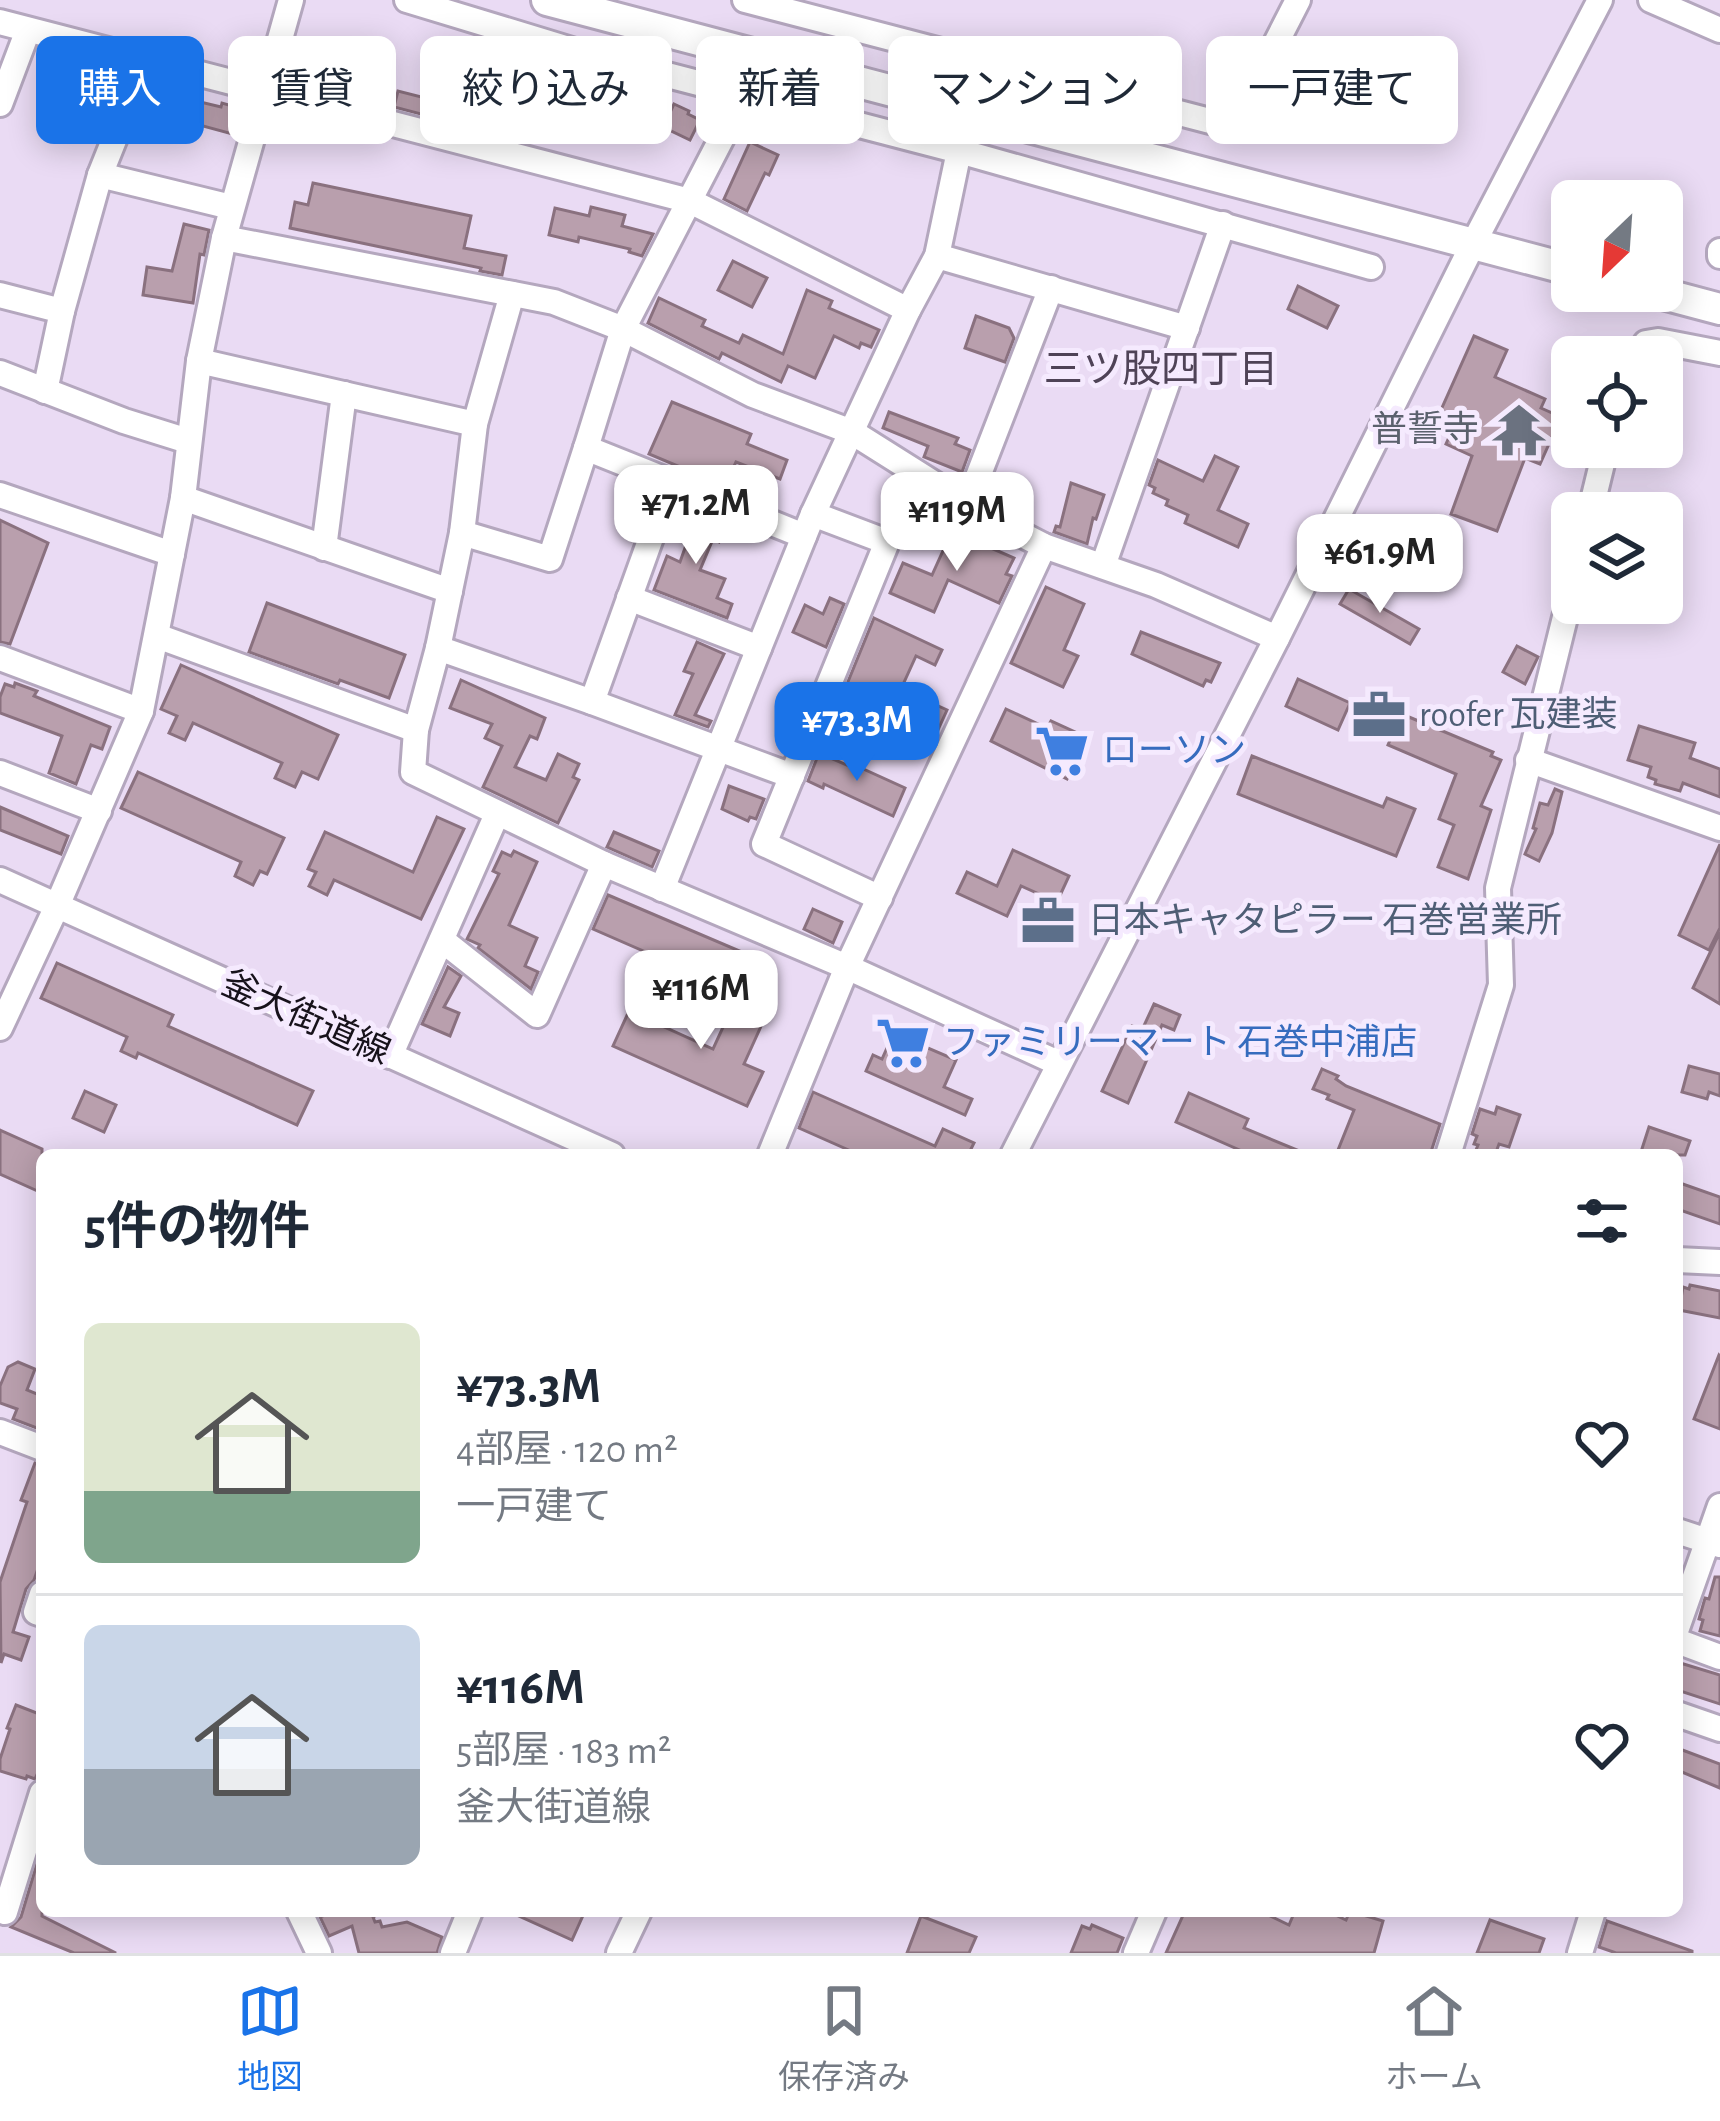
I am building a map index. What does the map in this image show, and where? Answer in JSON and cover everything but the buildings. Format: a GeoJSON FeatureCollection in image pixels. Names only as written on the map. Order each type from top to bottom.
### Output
{"type":"FeatureCollection","features":[{"type":"Feature","properties":{"kind":"main road"},"geometry":{"type":"LineString","coordinates":[[547,0],[1551,264]]}},
{"type":"Feature","properties":{"kind":"main road"},"geometry":{"type":"LineString","coordinates":[[1683,299],[1720,309]]}},
{"type":"Feature","properties":{"kind":"street"},"geometry":{"type":"LineString","coordinates":[[280,36],[291,0]]}},
{"type":"Feature","properties":{"kind":"street"},"geometry":{"type":"LineString","coordinates":[[407,0],[696,82]]}},
{"type":"Feature","properties":{"kind":"street"},"geometry":{"type":"LineString","coordinates":[[745,0],[1233,127],[1298,0]]}},
{"type":"Feature","properties":{"kind":"street"},"geometry":{"type":"LineString","coordinates":[[1016,1149],[1600,0]]}},
{"type":"Feature","properties":{"kind":"street"},"geometry":{"type":"LineString","coordinates":[[1651,0],[1720,30]]}},
{"type":"Feature","properties":{"kind":"street"},"geometry":{"type":"LineString","coordinates":[[0,22],[52,36]]}},
{"type":"Feature","properties":{"kind":"street"},"geometry":{"type":"LineString","coordinates":[[0,104],[28,30]]}},
{"type":"Feature","properties":{"kind":"street"},"geometry":{"type":"LineString","coordinates":[[396,124],[690,201],[908,310]]}},
{"type":"Feature","properties":{"kind":"street"},"geometry":{"type":"LineString","coordinates":[[864,126],[1371,267]]}},
{"type":"Feature","properties":{"kind":"street"},"geometry":{"type":"LineString","coordinates":[[45,391],[62,311],[112,144]]}},
{"type":"Feature","properties":{"kind":"street"},"geometry":{"type":"LineString","coordinates":[[0,1028],[5,1000],[57,906],[141,711],[182,498],[200,361],[249,144]]}},
{"type":"Feature","properties":{"kind":"street"},"geometry":{"type":"LineString","coordinates":[[462,532],[550,559],[623,329],[720,144]]}},
{"type":"Feature","properties":{"kind":"street"},"geometry":{"type":"LineString","coordinates":[[662,889],[809,525],[908,310],[938,256],[959,151]]}},
{"type":"Feature","properties":{"kind":"street"},"geometry":{"type":"LineString","coordinates":[[100,175],[231,207]]}},
{"type":"Feature","properties":{"kind":"street"},"geometry":{"type":"LineString","coordinates":[[1103,566],[1223,224]]}},
{"type":"Feature","properties":{"kind":"street"},"geometry":{"type":"LineString","coordinates":[[224,238],[554,302],[623,329],[753,394],[852,432],[967,505],[1044,546],[1277,638]]}},
{"type":"Feature","properties":{"kind":"street"},"geometry":{"type":"LineString","coordinates":[[938,256],[1187,328]]}},
{"type":"Feature","properties":{"kind":"street"},"geometry":{"type":"LineString","coordinates":[[967,505],[1051,288]]}},
{"type":"Feature","properties":{"kind":"street"},"geometry":{"type":"LineString","coordinates":[[512,294],[475,424],[462,532],[439,649],[416,730],[413,772],[604,864],[1058,1064]]}},
{"type":"Feature","properties":{"kind":"street"},"geometry":{"type":"LineString","coordinates":[[0,295],[62,311]]}},
{"type":"Feature","properties":{"kind":"street"},"geometry":{"type":"LineString","coordinates":[[1683,346],[1720,353]]}},
{"type":"Feature","properties":{"kind":"street"},"geometry":{"type":"LineString","coordinates":[[200,361],[475,424]]}},
{"type":"Feature","properties":{"kind":"street"},"geometry":{"type":"LineString","coordinates":[[0,373],[124,422],[188,441]]}},
{"type":"Feature","properties":{"kind":"street"},"geometry":{"type":"LineString","coordinates":[[324,548],[344,394]]}},
{"type":"Feature","properties":{"kind":"street"},"geometry":{"type":"LineString","coordinates":[[586,448],[671,482],[809,525],[887,542],[764,844],[880,898]]}},
{"type":"Feature","properties":{"kind":"street"},"geometry":{"type":"LineString","coordinates":[[592,702],[671,482]]}},
{"type":"Feature","properties":{"kind":"street"},"geometry":{"type":"LineString","coordinates":[[0,495],[172,554]]}},
{"type":"Feature","properties":{"kind":"street"},"geometry":{"type":"LineString","coordinates":[[182,498],[450,591]]}},
{"type":"Feature","properties":{"kind":"street"},"geometry":{"type":"LineString","coordinates":[[772,1149],[847,968],[1044,546]]}},
{"type":"Feature","properties":{"kind":"street"},"geometry":{"type":"LineString","coordinates":[[629,598],[759,648]]}},
{"type":"Feature","properties":{"kind":"street"},"geometry":{"type":"LineString","coordinates":[[1450,1149],[1501,985],[1498,888],[1563,624]]}},
{"type":"Feature","properties":{"kind":"street"},"geometry":{"type":"LineString","coordinates":[[157,636],[416,730]]}},
{"type":"Feature","properties":{"kind":"street"},"geometry":{"type":"LineString","coordinates":[[439,649],[792,776]]}},
{"type":"Feature","properties":{"kind":"street"},"geometry":{"type":"LineString","coordinates":[[0,658],[141,711]]}},
{"type":"Feature","properties":{"kind":"street"},"geometry":{"type":"LineString","coordinates":[[1528,760],[1720,828]]}},
{"type":"Feature","properties":{"kind":"street"},"geometry":{"type":"LineString","coordinates":[[0,773],[99,811]]}},
{"type":"Feature","properties":{"kind":"street"},"geometry":{"type":"LineString","coordinates":[[390,1056],[496,814]]}},
{"type":"Feature","properties":{"kind":"street"},"geometry":{"type":"LineString","coordinates":[[442,940],[537,1016],[604,864]]}},
{"type":"Feature","properties":{"kind":"street","name":"釜大街道線"},"geometry":{"type":"LineString","coordinates":[[0,880],[599,1149]]}},
{"type":"Feature","properties":{"kind":"street"},"geometry":{"type":"LineString","coordinates":[[1683,1259],[1720,1262]]}},
{"type":"Feature","properties":{"kind":"street"},"geometry":{"type":"LineString","coordinates":[[0,1432],[36,1446]]}},
{"type":"Feature","properties":{"kind":"street"},"geometry":{"type":"LineString","coordinates":[[1683,1614],[1714,1543],[1720,1506]]}},
{"type":"Feature","properties":{"kind":"street"},"geometry":{"type":"LineString","coordinates":[[1683,1533],[1714,1543]]}},
{"type":"Feature","properties":{"kind":"street"},"geometry":{"type":"LineString","coordinates":[[1683,1644],[1720,1657]]}},
{"type":"Feature","properties":{"kind":"street"},"geometry":{"type":"LineString","coordinates":[[1683,1716],[1720,1729]]}},
{"type":"Feature","properties":{"kind":"street"},"geometry":{"type":"LineString","coordinates":[[0,1910],[4,1912],[36,1812]]}},
{"type":"Feature","properties":{"kind":"street"},"geometry":{"type":"LineString","coordinates":[[302,1917],[319,1953]]}},
{"type":"Feature","properties":{"kind":"street"},"geometry":{"type":"LineString","coordinates":[[453,1953],[468,1917]]}},
{"type":"Feature","properties":{"kind":"street"},"geometry":{"type":"LineString","coordinates":[[619,1953],[636,1917]]}},
{"type":"Feature","properties":{"kind":"street"},"geometry":{"type":"LineString","coordinates":[[1136,1953],[1151,1917]]}},
{"type":"Feature","properties":{"kind":"street"},"geometry":{"type":"LineString","coordinates":[[1580,1953],[1590,1917]]}},
{"type":"Feature","properties":{"kind":"place","name":"普誓寺"},"geometry":{"type":"Point","coordinates":[1519,430]}},
{"type":"Feature","properties":{"kind":"place","name":"roofer 瓦建装"},"geometry":{"type":"Point","coordinates":[1379,715]}},
{"type":"Feature","properties":{"kind":"place","name":"ローソン"},"geometry":{"type":"Point","coordinates":[1062,751]}},
{"type":"Feature","properties":{"kind":"place","name":"日本キャタピラー 石巻営業所"},"geometry":{"type":"Point","coordinates":[1048,921]}},
{"type":"Feature","properties":{"kind":"place","name":"ファミリーマート 石巻中浦店"},"geometry":{"type":"Point","coordinates":[903,1043]}},
{"type":"Feature","properties":{"kind":"district","name":"三ツ股四丁目"},"geometry":{"type":"Point","coordinates":[1161,370]}}]}
